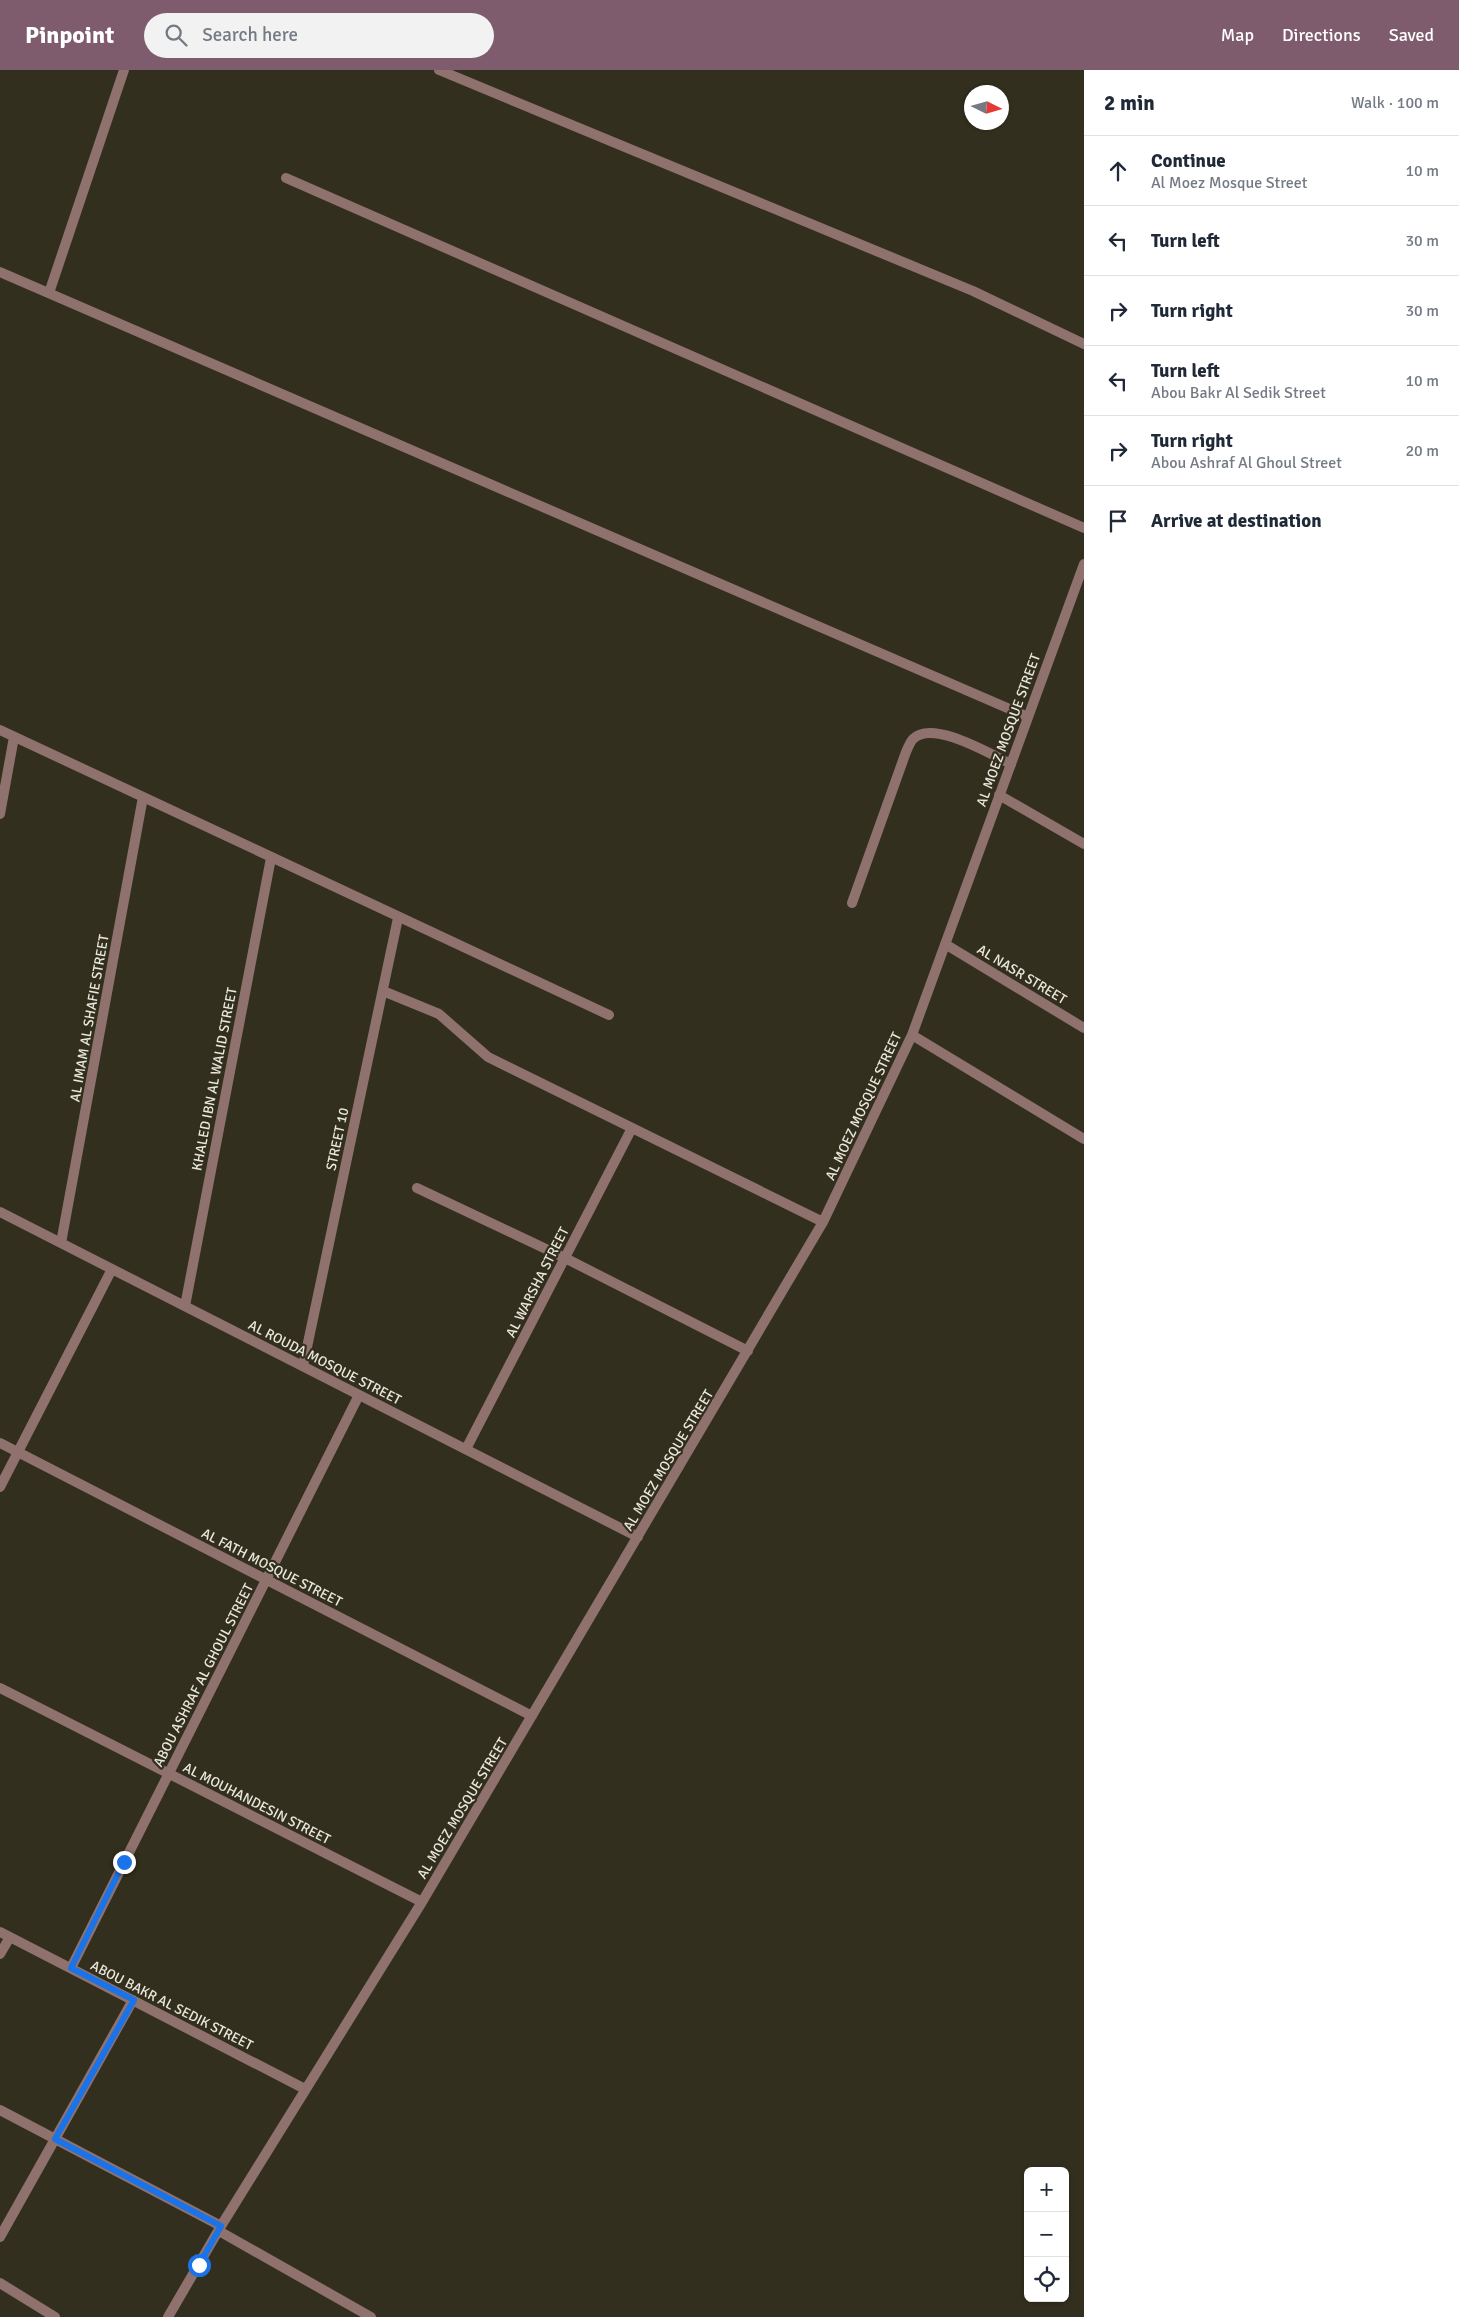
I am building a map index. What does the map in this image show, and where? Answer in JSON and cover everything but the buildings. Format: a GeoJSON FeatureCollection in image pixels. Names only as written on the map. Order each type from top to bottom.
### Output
{"type":"FeatureCollection","features":[{"type":"Feature","properties":{"kind":"street"},"geometry":{"type":"LineString","coordinates":[[49,293],[124,70]]}},
{"type":"Feature","properties":{"kind":"street"},"geometry":{"type":"LineString","coordinates":[[440,70],[973,291],[1084,344]]}},
{"type":"Feature","properties":{"kind":"street"},"geometry":{"type":"LineString","coordinates":[[286,178],[1084,528]]}},
{"type":"Feature","properties":{"kind":"street"},"geometry":{"type":"LineString","coordinates":[[0,272],[1028,717]]}},
{"type":"Feature","properties":{"kind":"street","name":"AL MOEZ MOSQUE STREET"},"geometry":{"type":"LineString","coordinates":[[168,2317],[305,2089],[422,1902],[823,1222],[912,1035],[1084,564]]}},
{"type":"Feature","properties":{"kind":"street"},"geometry":{"type":"LineString","coordinates":[[0,730],[398,918],[609,1015]]}},
{"type":"Feature","properties":{"kind":"street"},"geometry":{"type":"LineString","coordinates":[[852,903],[906,752],[913,738],[929,731],[945,734],[1011,764]]}},
{"type":"Feature","properties":{"kind":"street"},"geometry":{"type":"LineString","coordinates":[[0,814],[14,737]]}},
{"type":"Feature","properties":{"kind":"street"},"geometry":{"type":"LineString","coordinates":[[999,795],[1084,844]]}},
{"type":"Feature","properties":{"kind":"street","name":"AL IMAM AL SHAFIE STREET"},"geometry":{"type":"LineString","coordinates":[[61,1243],[143,797]]}},
{"type":"Feature","properties":{"kind":"street","name":"KHALED IBN AL WALID STREET"},"geometry":{"type":"LineString","coordinates":[[185,1306],[271,858]]}},
{"type":"Feature","properties":{"kind":"street","name":"STREET 10"},"geometry":{"type":"LineString","coordinates":[[303,1366],[398,918]]}},
{"type":"Feature","properties":{"kind":"street","name":"AL NASR STREET"},"geometry":{"type":"LineString","coordinates":[[945,944],[1084,1028]]}},
{"type":"Feature","properties":{"kind":"street"},"geometry":{"type":"LineString","coordinates":[[383,991],[439,1014],[488,1057],[823,1222]]}},
{"type":"Feature","properties":{"kind":"street"},"geometry":{"type":"LineString","coordinates":[[912,1035],[1084,1139]]}},
{"type":"Feature","properties":{"kind":"street","name":"AL WARSHA STREET"},"geometry":{"type":"LineString","coordinates":[[466,1449],[632,1128]]}},
{"type":"Feature","properties":{"kind":"street"},"geometry":{"type":"LineString","coordinates":[[417,1188],[565,1258],[748,1350]]}},
{"type":"Feature","properties":{"kind":"street","name":"AL ROUDA MOSQUE STREET"},"geometry":{"type":"LineString","coordinates":[[0,1212],[638,1537]]}},
{"type":"Feature","properties":{"kind":"street"},"geometry":{"type":"LineString","coordinates":[[0,1487],[112,1269]]}},
{"type":"Feature","properties":{"kind":"street","name":"ABOU ASHRAF AL GHOUL STREET"},"geometry":{"type":"LineString","coordinates":[[71,1968],[359,1395]]}},
{"type":"Feature","properties":{"kind":"street","name":"AL FATH MOSQUE STREET"},"geometry":{"type":"LineString","coordinates":[[0,1443],[532,1716]]}},
{"type":"Feature","properties":{"kind":"street","name":"AL MOUHANDESIN STREET"},"geometry":{"type":"LineString","coordinates":[[0,1688],[422,1902]]}},
{"type":"Feature","properties":{"kind":"street"},"geometry":{"type":"LineString","coordinates":[[0,1954],[5,1935]]}},
{"type":"Feature","properties":{"kind":"street","name":"ABOU BAKR AL SEDIK STREET"},"geometry":{"type":"LineString","coordinates":[[5,1935],[305,2089]]}},
{"type":"Feature","properties":{"kind":"street"},"geometry":{"type":"LineString","coordinates":[[0,2237],[134,2000]]}},
{"type":"Feature","properties":{"kind":"street"},"geometry":{"type":"LineString","coordinates":[[0,2110],[220,2228],[371,2317]]}},
{"type":"Feature","properties":{"kind":"street"},"geometry":{"type":"LineString","coordinates":[[0,2283],[55,2317]]}},
{"type":"Feature","properties":{"kind":"route"},"geometry":{"type":"LineString","coordinates":[[124,1862],[71,1968],[134,2000],[55,2139],[221,2226],[199,2265]]}}]}
